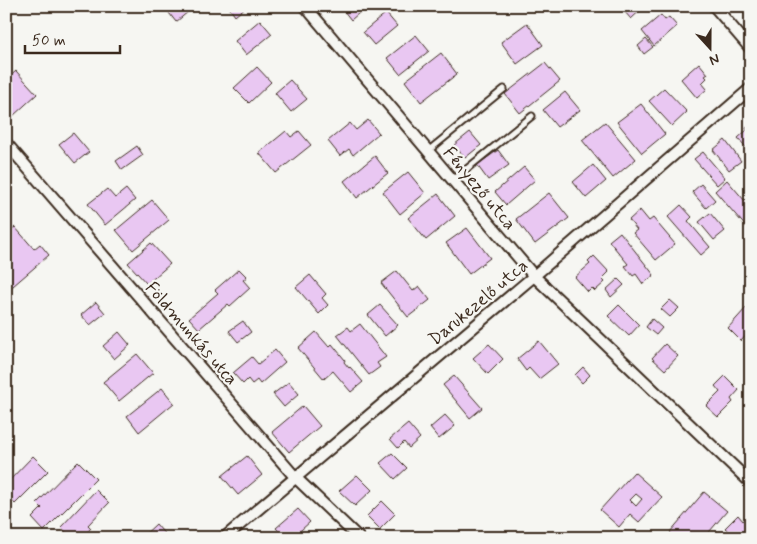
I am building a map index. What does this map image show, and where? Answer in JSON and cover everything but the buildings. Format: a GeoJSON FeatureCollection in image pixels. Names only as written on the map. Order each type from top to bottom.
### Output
{"type":"FeatureCollection","features":[{"type":"Feature","properties":{"kind":"street","name":"Fényező utca"},"geometry":{"type":"LineString","coordinates":[[305,6],[534,276],[751,483]]}},
{"type":"Feature","properties":{"kind":"street"},"geometry":{"type":"LineString","coordinates":[[714,6],[751,49]]}},
{"type":"Feature","properties":{"kind":"street","name":"Darukezelő utca"},"geometry":{"type":"LineString","coordinates":[[224,538],[534,276],[751,88]]}},
{"type":"Feature","properties":{"kind":"street","name":"Földmunkás utca"},"geometry":{"type":"LineString","coordinates":[[6,143],[295,477],[359,538]]}},
{"type":"Feature","properties":{"kind":"lane"},"geometry":{"type":"LineString","coordinates":[[428,151],[504,89]]}},
{"type":"Feature","properties":{"kind":"lane"},"geometry":{"type":"LineString","coordinates":[[453,180],[532,116]]}}]}
